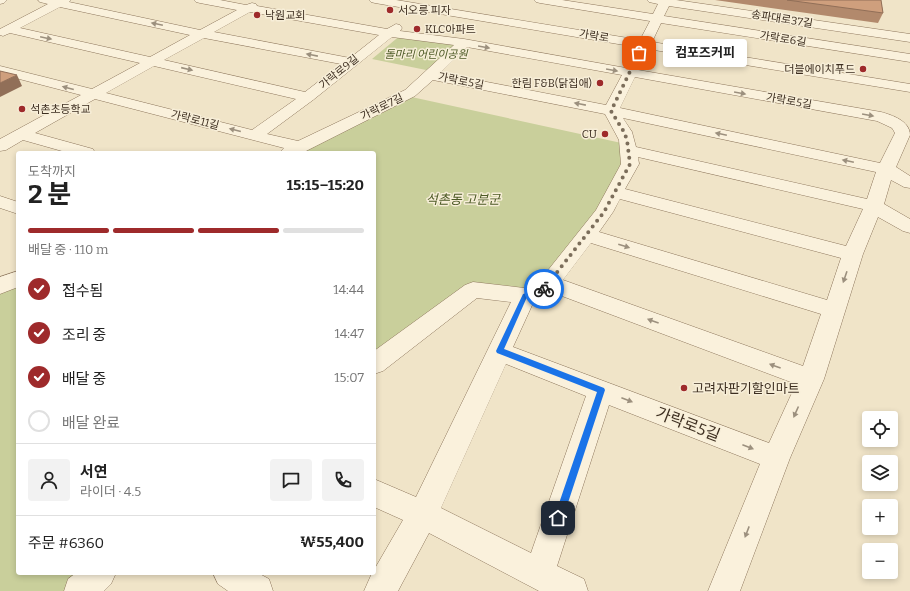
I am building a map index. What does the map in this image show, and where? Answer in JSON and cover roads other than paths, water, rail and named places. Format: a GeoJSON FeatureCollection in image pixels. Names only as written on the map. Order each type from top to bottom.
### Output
{"type":"FeatureCollection","features":[{"type":"Feature","properties":{"kind":"street"},"geometry":{"type":"LineString","coordinates":[[44,0],[63,1],[202,34],[351,62]]}},
{"type":"Feature","properties":{"kind":"street"},"geometry":{"type":"LineString","coordinates":[[200,0],[246,9],[390,32]]}},
{"type":"Feature","properties":{"kind":"street"},"geometry":{"type":"LineString","coordinates":[[0,146],[90,94],[202,34],[261,0]]}},
{"type":"Feature","properties":{"kind":"street","name":"가락로"},"geometry":{"type":"LineString","coordinates":[[375,0],[391,1],[910,88]]}},
{"type":"Feature","properties":{"kind":"street"},"geometry":{"type":"LineString","coordinates":[[421,7],[433,0]]}},
{"type":"Feature","properties":{"kind":"street","name":"가락로6길"},"geometry":{"type":"LineString","coordinates":[[540,0],[656,20],[910,58]]}},
{"type":"Feature","properties":{"kind":"street"},"geometry":{"type":"LineString","coordinates":[[4,31],[63,1]]}},
{"type":"Feature","properties":{"kind":"street"},"geometry":{"type":"LineString","coordinates":[[376,363],[473,290],[525,296],[545,289],[550,283],[604,212],[630,164],[627,140],[624,132],[611,111],[656,20],[659,1]]}},
{"type":"Feature","properties":{"kind":"street","name":"송파대로37길"},"geometry":{"type":"LineString","coordinates":[[659,1],[910,38]]}},
{"type":"Feature","properties":{"kind":"street","name":"가락로9길"},"geometry":{"type":"LineString","coordinates":[[255,135],[308,96],[421,7]]}},
{"type":"Feature","properties":{"kind":"street"},"geometry":{"type":"LineString","coordinates":[[4,31],[152,61],[308,96]]}},
{"type":"Feature","properties":{"kind":"street","name":"가락로5길"},"geometry":{"type":"LineString","coordinates":[[390,32],[464,43],[880,118],[898,125],[903,133],[886,169],[874,206],[853,254],[811,379],[776,458],[724,591]]}},
{"type":"Feature","properties":{"kind":"street","name":"가락로7길"},"geometry":{"type":"LineString","coordinates":[[293,150],[410,94],[464,43]]}},
{"type":"Feature","properties":{"kind":"street","name":"가락로11길"},"geometry":{"type":"LineString","coordinates":[[0,70],[255,135],[293,150]]}},
{"type":"Feature","properties":{"kind":"street","name":"가락로5길"},"geometry":{"type":"LineString","coordinates":[[430,75],[611,111],[886,169]]}},
{"type":"Feature","properties":{"kind":"street"},"geometry":{"type":"LineString","coordinates":[[21,134],[80,151]]}},
{"type":"Feature","properties":{"kind":"street"},"geometry":{"type":"LineString","coordinates":[[628,150],[874,206],[910,227]]}},
{"type":"Feature","properties":{"kind":"street"},"geometry":{"type":"LineString","coordinates":[[886,169],[910,182]]}},
{"type":"Feature","properties":{"kind":"street"},"geometry":{"type":"LineString","coordinates":[[615,192],[853,254]]}},
{"type":"Feature","properties":{"kind":"street"},"geometry":{"type":"LineString","coordinates":[[0,202],[16,207]]}},
{"type":"Feature","properties":{"kind":"street"},"geometry":{"type":"LineString","coordinates":[[587,235],[834,310]]}},
{"type":"Feature","properties":{"kind":"street"},"geometry":{"type":"LineString","coordinates":[[0,286],[16,279]]}},
{"type":"Feature","properties":{"kind":"street"},"geometry":{"type":"LineString","coordinates":[[550,283],[811,379]]}},
{"type":"Feature","properties":{"kind":"street"},"geometry":{"type":"LineString","coordinates":[[380,591],[423,514],[525,296]]}},
{"type":"Feature","properties":{"kind":"street","name":"가락로5길"},"geometry":{"type":"LineString","coordinates":[[499,351],[776,458]]}},
{"type":"Feature","properties":{"kind":"street"},"geometry":{"type":"LineString","coordinates":[[539,574],[601,390]]}},
{"type":"Feature","properties":{"kind":"street"},"geometry":{"type":"LineString","coordinates":[[376,495],[423,514],[572,591]]}},
{"type":"Feature","properties":{"kind":"street"},"geometry":{"type":"LineString","coordinates":[[80,591],[98,575]]}},
{"type":"Feature","properties":{"kind":"street"},"geometry":{"type":"LineString","coordinates":[[232,575],[257,591]]}},
{"type":"Feature","properties":{"kind":"place","name":"서오릉 피자"},"geometry":{"type":"Point","coordinates":[390,10]}},
{"type":"Feature","properties":{"kind":"place","name":"낙원교회"},"geometry":{"type":"Point","coordinates":[257,15]}},
{"type":"Feature","properties":{"kind":"place","name":"KLC아파트"},"geometry":{"type":"Point","coordinates":[417,29]}},
{"type":"Feature","properties":{"kind":"place","name":"컴포즈커피"},"geometry":{"type":"Point","coordinates":[639,53]}},
{"type":"Feature","properties":{"kind":"place","name":"더블에이치푸드"},"geometry":{"type":"Point","coordinates":[863,69]}},
{"type":"Feature","properties":{"kind":"place","name":"한림 F&B(닭집애)"},"geometry":{"type":"Point","coordinates":[600,83]}},
{"type":"Feature","properties":{"kind":"place","name":"석촌초등학교"},"geometry":{"type":"Point","coordinates":[22,109]}},
{"type":"Feature","properties":{"kind":"place","name":"CU"},"geometry":{"type":"Point","coordinates":[605,134]}},
{"type":"Feature","properties":{"kind":"place","name":"고려자판기할인마트"},"geometry":{"type":"Point","coordinates":[684,388]}},
{"type":"Feature","properties":{"kind":"park label","name":"돌마리 어린이공원"},"geometry":{"type":"Point","coordinates":[426,54]}},
{"type":"Feature","properties":{"kind":"park label","name":"석촌동 고분군"},"geometry":{"type":"Point","coordinates":[463,199]}}]}
